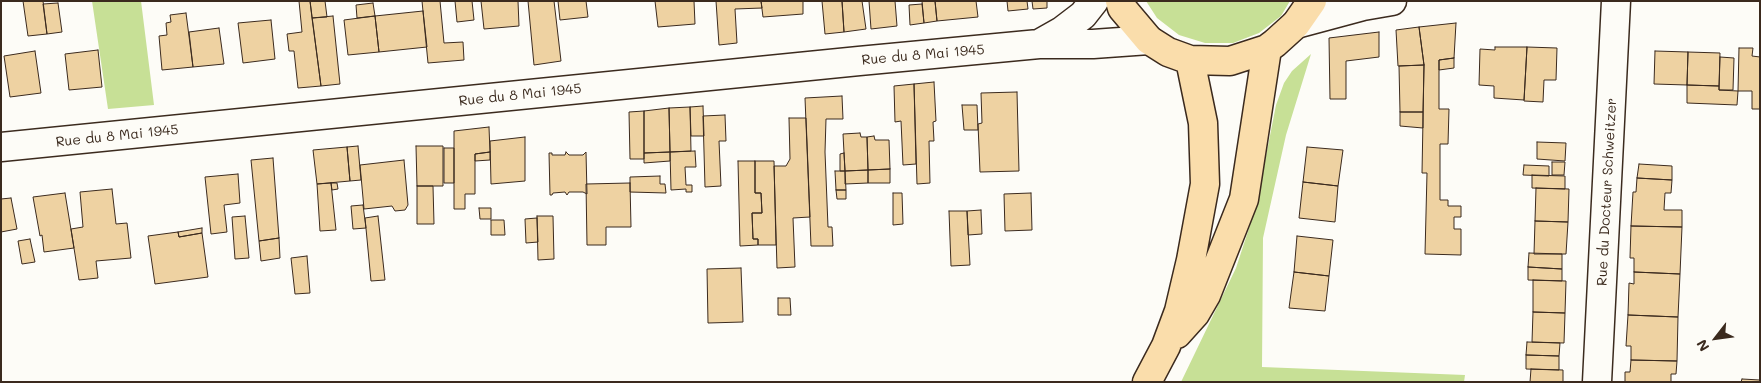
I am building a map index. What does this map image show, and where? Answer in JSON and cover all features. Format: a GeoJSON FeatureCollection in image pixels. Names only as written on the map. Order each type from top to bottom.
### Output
{"type":"FeatureCollection","features":[{"type":"Feature","properties":{"kind":"main road"},"geometry":{"type":"LineString","coordinates":[[1120,1],[1122,8],[1149,40],[1168,52],[1190,60],[1230,61],[1267,49],[1296,24],[1312,1]]}},
{"type":"Feature","properties":{"kind":"main road"},"geometry":{"type":"LineString","coordinates":[[1166,346],[1195,314],[1206,296],[1244,199],[1267,49]]}},
{"type":"Feature","properties":{"kind":"main road"},"geometry":{"type":"LineString","coordinates":[[1148,382],[1166,346],[1179,311],[1192,260],[1205,184],[1203,123],[1190,60]]}},
{"type":"Feature","properties":{"kind":"street","name":"Rue du 8 Mai 1945"},"geometry":{"type":"LineString","coordinates":[[1039,44],[1062,31],[1076,20],[1094,1]]}},
{"type":"Feature","properties":{"kind":"street"},"geometry":{"type":"LineString","coordinates":[[1296,24],[1363,6],[1392,1]]}},
{"type":"Feature","properties":{"kind":"street","name":"Rue du Docteur Schweitzer"},"geometry":{"type":"LineString","coordinates":[[1597,382],[1616,1]]}},
{"type":"Feature","properties":{"kind":"street","name":"Rue du 8 Mai 1945"},"geometry":{"type":"LineString","coordinates":[[1,148],[1039,44],[1093,44],[1149,40]]}},
{"type":"Feature","properties":{"kind":"green space"},"geometry":{"type":"Polygon","coordinates":[[[92,1],[141,1],[154,105],[108,109],[92,1]]]}},
{"type":"Feature","properties":{"kind":"green space"},"geometry":{"type":"Polygon","coordinates":[[[1146,1],[1290,1],[1281,16],[1259,33],[1233,43],[1205,43],[1179,35],[1157,18],[1146,1]]]}},
{"type":"Feature","properties":{"kind":"green space"},"geometry":{"type":"Polygon","coordinates":[[[1311,54],[1286,135],[1263,238],[1262,367],[1465,375],[1464,382],[1181,382],[1236,268],[1256,207],[1276,105],[1284,83],[1292,71],[1311,54]]]}},
{"type":"Feature","properties":{"kind":"building"},"geometry":{"type":"Polygon","coordinates":[[[23,1],[43,1],[47,34],[28,36],[23,1]]]}},
{"type":"Feature","properties":{"kind":"building"},"geometry":{"type":"Polygon","coordinates":[[[299,1],[310,1],[321,86],[298,88],[294,51],[289,51],[287,34],[302,32],[299,1]]]}},
{"type":"Feature","properties":{"kind":"building"},"geometry":{"type":"Polygon","coordinates":[[[310,1],[325,1],[327,17],[312,18],[310,1]]]}},
{"type":"Feature","properties":{"kind":"building"},"geometry":{"type":"Polygon","coordinates":[[[422,1],[440,1],[444,43],[463,42],[464,60],[428,63],[422,1]]]}},
{"type":"Feature","properties":{"kind":"building"},"geometry":{"type":"Polygon","coordinates":[[[455,1],[472,1],[474,20],[457,22],[455,1]]]}},
{"type":"Feature","properties":{"kind":"building"},"geometry":{"type":"Polygon","coordinates":[[[481,1],[518,1],[519,26],[484,29],[481,1]]]}},
{"type":"Feature","properties":{"kind":"building"},"geometry":{"type":"Polygon","coordinates":[[[528,1],[554,1],[561,61],[534,65],[528,1]]]}},
{"type":"Feature","properties":{"kind":"building"},"geometry":{"type":"Polygon","coordinates":[[[558,1],[586,1],[588,17],[560,20],[558,1]]]}},
{"type":"Feature","properties":{"kind":"building"},"geometry":{"type":"Polygon","coordinates":[[[655,1],[694,1],[695,24],[658,27],[655,1]]]}},
{"type":"Feature","properties":{"kind":"building"},"geometry":{"type":"Polygon","coordinates":[[[716,1],[761,1],[762,8],[735,9],[737,43],[719,45],[716,1]]]}},
{"type":"Feature","properties":{"kind":"building"},"geometry":{"type":"Polygon","coordinates":[[[761,1],[803,1],[803,14],[763,17],[761,1]]]}},
{"type":"Feature","properties":{"kind":"building"},"geometry":{"type":"Polygon","coordinates":[[[822,1],[842,1],[844,32],[825,34],[822,1]]]}},
{"type":"Feature","properties":{"kind":"building"},"geometry":{"type":"Polygon","coordinates":[[[842,1],[862,1],[866,29],[844,32],[842,1]]]}},
{"type":"Feature","properties":{"kind":"building"},"geometry":{"type":"Polygon","coordinates":[[[869,1],[895,1],[897,26],[871,29],[869,1]]]}},
{"type":"Feature","properties":{"kind":"building"},"geometry":{"type":"Polygon","coordinates":[[[922,1],[935,1],[937,21],[924,23],[922,1]]]}},
{"type":"Feature","properties":{"kind":"building"},"geometry":{"type":"Polygon","coordinates":[[[935,1],[976,1],[978,17],[937,21],[935,1]]]}},
{"type":"Feature","properties":{"kind":"building"},"geometry":{"type":"Polygon","coordinates":[[[1007,1],[1027,1],[1028,9],[1008,11],[1007,1]]]}},
{"type":"Feature","properties":{"kind":"building"},"geometry":{"type":"Polygon","coordinates":[[[1032,1],[1047,1],[1047,8],[1033,9],[1032,1]]]}},
{"type":"Feature","properties":{"kind":"building"},"geometry":{"type":"Polygon","coordinates":[[[58,3],[62,32],[47,34],[43,4],[58,3]]]}},
{"type":"Feature","properties":{"kind":"building"},"geometry":{"type":"Polygon","coordinates":[[[373,3],[375,16],[357,18],[356,5],[373,3]]]}},
{"type":"Feature","properties":{"kind":"building"},"geometry":{"type":"Polygon","coordinates":[[[922,4],[924,23],[910,25],[909,5],[922,4]]]}},
{"type":"Feature","properties":{"kind":"building"},"geometry":{"type":"Polygon","coordinates":[[[423,11],[427,47],[379,52],[375,16],[423,11]]]}},
{"type":"Feature","properties":{"kind":"building"},"geometry":{"type":"Polygon","coordinates":[[[186,13],[193,67],[162,70],[159,36],[167,35],[166,23],[171,22],[170,15],[186,13]]]}},
{"type":"Feature","properties":{"kind":"building"},"geometry":{"type":"Polygon","coordinates":[[[333,16],[340,84],[321,86],[312,18],[333,16]]]}},
{"type":"Feature","properties":{"kind":"building"},"geometry":{"type":"Polygon","coordinates":[[[375,16],[379,52],[348,55],[344,20],[375,16]]]}},
{"type":"Feature","properties":{"kind":"building"},"geometry":{"type":"Polygon","coordinates":[[[271,20],[275,59],[243,63],[238,23],[271,20]]]}},
{"type":"Feature","properties":{"kind":"building"},"geometry":{"type":"Polygon","coordinates":[[[1456,23],[1454,58],[1439,60],[1439,109],[1449,109],[1448,144],[1440,144],[1440,200],[1448,200],[1448,206],[1461,206],[1461,217],[1454,217],[1454,229],[1461,229],[1461,255],[1425,254],[1427,173],[1422,173],[1424,65],[1419,27],[1456,23]]]}},
{"type":"Feature","properties":{"kind":"building"},"geometry":{"type":"Polygon","coordinates":[[[1419,27],[1424,65],[1398,66],[1396,30],[1419,27]]]}},
{"type":"Feature","properties":{"kind":"building"},"geometry":{"type":"Polygon","coordinates":[[[219,28],[224,64],[193,67],[189,32],[219,28]]]}},
{"type":"Feature","properties":{"kind":"building"},"geometry":{"type":"Polygon","coordinates":[[[1379,32],[1379,57],[1346,61],[1346,99],[1330,99],[1329,38],[1379,32]]]}},
{"type":"Feature","properties":{"kind":"building"},"geometry":{"type":"Polygon","coordinates":[[[1495,47],[1527,47],[1524,100],[1494,98],[1494,86],[1479,85],[1480,49],[1495,50],[1495,47]]]}},
{"type":"Feature","properties":{"kind":"building"},"geometry":{"type":"Polygon","coordinates":[[[1527,47],[1557,48],[1556,80],[1544,80],[1543,102],[1524,101],[1527,47]]]}},
{"type":"Feature","properties":{"kind":"building"},"geometry":{"type":"Polygon","coordinates":[[[1739,48],[1753,48],[1752,56],[1760,57],[1760,109],[1752,109],[1752,91],[1738,91],[1739,48]]]}},
{"type":"Feature","properties":{"kind":"building"},"geometry":{"type":"Polygon","coordinates":[[[98,50],[102,87],[69,90],[65,54],[98,50]]]}},
{"type":"Feature","properties":{"kind":"building"},"geometry":{"type":"Polygon","coordinates":[[[35,51],[41,93],[10,97],[4,56],[35,51]]]}},
{"type":"Feature","properties":{"kind":"building"},"geometry":{"type":"Polygon","coordinates":[[[1655,51],[1688,52],[1687,85],[1654,84],[1655,51]]]}},
{"type":"Feature","properties":{"kind":"building"},"geometry":{"type":"Polygon","coordinates":[[[1688,52],[1720,53],[1719,86],[1687,85],[1688,52]]]}},
{"type":"Feature","properties":{"kind":"building"},"geometry":{"type":"Polygon","coordinates":[[[1720,57],[1734,58],[1733,90],[1719,90],[1720,57]]]}},
{"type":"Feature","properties":{"kind":"building"},"geometry":{"type":"Polygon","coordinates":[[[1454,58],[1454,68],[1439,70],[1439,60],[1454,58]]]}},
{"type":"Feature","properties":{"kind":"building"},"geometry":{"type":"Polygon","coordinates":[[[1424,65],[1423,112],[1400,112],[1399,66],[1424,65]]]}},
{"type":"Feature","properties":{"kind":"building"},"geometry":{"type":"Polygon","coordinates":[[[934,82],[936,121],[933,122],[934,141],[929,141],[930,183],[917,184],[914,84],[934,82]]]}},
{"type":"Feature","properties":{"kind":"building"},"geometry":{"type":"Polygon","coordinates":[[[914,84],[916,164],[903,165],[901,121],[895,122],[894,86],[914,84]]]}},
{"type":"Feature","properties":{"kind":"building"},"geometry":{"type":"Polygon","coordinates":[[[1687,85],[1719,86],[1719,90],[1738,91],[1737,105],[1687,103],[1687,85]]]}},
{"type":"Feature","properties":{"kind":"building"},"geometry":{"type":"Polygon","coordinates":[[[1017,92],[1019,171],[980,172],[978,124],[982,123],[981,93],[1017,92]]]}},
{"type":"Feature","properties":{"kind":"building"},"geometry":{"type":"Polygon","coordinates":[[[842,96],[843,119],[826,119],[825,152],[828,227],[832,227],[833,246],[811,246],[805,98],[842,96]]]}},
{"type":"Feature","properties":{"kind":"building"},"geometry":{"type":"Polygon","coordinates":[[[962,105],[977,105],[978,130],[964,130],[962,105]]]}},
{"type":"Feature","properties":{"kind":"building"},"geometry":{"type":"Polygon","coordinates":[[[703,106],[704,136],[691,136],[690,107],[703,106]]]}},
{"type":"Feature","properties":{"kind":"building"},"geometry":{"type":"Polygon","coordinates":[[[690,107],[691,151],[670,152],[669,108],[690,107]]]}},
{"type":"Feature","properties":{"kind":"building"},"geometry":{"type":"Polygon","coordinates":[[[669,108],[670,152],[644,153],[644,111],[669,108]]]}},
{"type":"Feature","properties":{"kind":"building"},"geometry":{"type":"Polygon","coordinates":[[[644,111],[644,159],[630,159],[629,112],[644,111]]]}},
{"type":"Feature","properties":{"kind":"building"},"geometry":{"type":"Polygon","coordinates":[[[1400,112],[1423,112],[1423,128],[1400,126],[1400,112]]]}},
{"type":"Feature","properties":{"kind":"building"},"geometry":{"type":"Polygon","coordinates":[[[725,115],[726,141],[719,141],[721,186],[705,187],[703,116],[725,115]]]}},
{"type":"Feature","properties":{"kind":"building"},"geometry":{"type":"Polygon","coordinates":[[[789,118],[806,118],[810,217],[793,218],[795,267],[777,268],[774,166],[786,166],[790,159],[789,118]]]}},
{"type":"Feature","properties":{"kind":"building"},"geometry":{"type":"Polygon","coordinates":[[[489,127],[490,152],[475,154],[475,194],[465,194],[465,209],[454,209],[454,131],[489,127]]]}},
{"type":"Feature","properties":{"kind":"building"},"geometry":{"type":"Polygon","coordinates":[[[860,133],[861,137],[867,137],[868,170],[845,171],[843,134],[860,133]]]}},
{"type":"Feature","properties":{"kind":"building"},"geometry":{"type":"Polygon","coordinates":[[[874,136],[875,140],[889,140],[890,169],[868,170],[867,137],[874,136]]]}},
{"type":"Feature","properties":{"kind":"building"},"geometry":{"type":"Polygon","coordinates":[[[525,137],[525,181],[491,184],[490,141],[525,137]]]}},
{"type":"Feature","properties":{"kind":"building"},"geometry":{"type":"Polygon","coordinates":[[[1537,142],[1566,143],[1565,161],[1537,159],[1537,142]]]}},
{"type":"Feature","properties":{"kind":"building"},"geometry":{"type":"Polygon","coordinates":[[[358,146],[361,180],[350,181],[347,147],[358,146]]]}},
{"type":"Feature","properties":{"kind":"building"},"geometry":{"type":"Polygon","coordinates":[[[416,146],[443,146],[443,186],[417,186],[416,146]]]}},
{"type":"Feature","properties":{"kind":"building"},"geometry":{"type":"Polygon","coordinates":[[[347,147],[350,181],[317,184],[313,150],[347,147]]]}},
{"type":"Feature","properties":{"kind":"building"},"geometry":{"type":"Polygon","coordinates":[[[1307,147],[1343,150],[1338,186],[1303,182],[1307,147]]]}},
{"type":"Feature","properties":{"kind":"building"},"geometry":{"type":"Polygon","coordinates":[[[444,148],[454,148],[454,183],[444,183],[444,148]]]}},
{"type":"Feature","properties":{"kind":"building"},"geometry":{"type":"Polygon","coordinates":[[[695,151],[696,167],[685,167],[686,185],[692,185],[692,192],[686,192],[686,189],[671,190],[670,152],[695,151]]]}},
{"type":"Feature","properties":{"kind":"building"},"geometry":{"type":"Polygon","coordinates":[[[490,152],[490,160],[475,161],[475,154],[490,152]]]}},
{"type":"Feature","properties":{"kind":"building"},"geometry":{"type":"Polygon","coordinates":[[[566,152],[569,155],[583,155],[586,152],[587,194],[583,192],[569,192],[567,195],[565,192],[550,195],[549,153],[552,153],[552,155],[565,155],[566,152]]]}},
{"type":"Feature","properties":{"kind":"building"},"geometry":{"type":"Polygon","coordinates":[[[670,152],[670,161],[644,163],[644,153],[670,152]]]}},
{"type":"Feature","properties":{"kind":"building"},"geometry":{"type":"Polygon","coordinates":[[[844,153],[845,171],[840,171],[840,154],[844,153]]]}},
{"type":"Feature","properties":{"kind":"building"},"geometry":{"type":"Polygon","coordinates":[[[273,158],[279,238],[259,241],[251,160],[273,158]]]}},
{"type":"Feature","properties":{"kind":"building"},"geometry":{"type":"Polygon","coordinates":[[[404,160],[408,205],[405,210],[395,211],[392,206],[364,209],[360,165],[404,160]]]}},
{"type":"Feature","properties":{"kind":"building"},"geometry":{"type":"Polygon","coordinates":[[[738,161],[755,161],[755,193],[761,193],[762,213],[752,213],[753,239],[758,239],[758,245],[740,246],[738,161]]]}},
{"type":"Feature","properties":{"kind":"building"},"geometry":{"type":"Polygon","coordinates":[[[755,161],[774,161],[776,245],[758,245],[758,239],[753,239],[752,213],[762,213],[761,193],[755,193],[755,161]]]}},
{"type":"Feature","properties":{"kind":"building"},"geometry":{"type":"Polygon","coordinates":[[[1552,162],[1565,162],[1564,175],[1552,175],[1552,162]]]}},
{"type":"Feature","properties":{"kind":"building"},"geometry":{"type":"Polygon","coordinates":[[[1639,164],[1672,166],[1672,180],[1637,178],[1639,164]]]}},
{"type":"Feature","properties":{"kind":"building"},"geometry":{"type":"Polygon","coordinates":[[[1524,165],[1549,166],[1549,176],[1523,175],[1524,165]]]}},
{"type":"Feature","properties":{"kind":"building"},"geometry":{"type":"Polygon","coordinates":[[[890,169],[890,183],[868,183],[868,170],[890,169]]]}},
{"type":"Feature","properties":{"kind":"building"},"geometry":{"type":"Polygon","coordinates":[[[868,170],[868,183],[845,184],[845,171],[868,170]]]}},
{"type":"Feature","properties":{"kind":"building"},"geometry":{"type":"Polygon","coordinates":[[[835,171],[845,171],[846,190],[836,190],[835,171]]]}},
{"type":"Feature","properties":{"kind":"building"},"geometry":{"type":"Polygon","coordinates":[[[238,174],[240,203],[224,205],[227,232],[211,234],[205,177],[238,174]]]}},
{"type":"Feature","properties":{"kind":"building"},"geometry":{"type":"Polygon","coordinates":[[[1532,175],[1565,176],[1565,189],[1532,188],[1532,175]]]}},
{"type":"Feature","properties":{"kind":"building"},"geometry":{"type":"Polygon","coordinates":[[[660,176],[660,184],[665,184],[666,193],[630,192],[630,177],[660,176]]]}},
{"type":"Feature","properties":{"kind":"building"},"geometry":{"type":"Polygon","coordinates":[[[1637,178],[1672,180],[1671,193],[1665,193],[1664,210],[1682,210],[1682,227],[1631,226],[1633,192],[1636,192],[1637,178]]]}},
{"type":"Feature","properties":{"kind":"building"},"geometry":{"type":"Polygon","coordinates":[[[1303,182],[1338,186],[1335,222],[1299,218],[1303,182]]]}},
{"type":"Feature","properties":{"kind":"building"},"geometry":{"type":"Polygon","coordinates":[[[331,183],[337,183],[338,189],[332,190],[331,183]]]}},
{"type":"Feature","properties":{"kind":"building"},"geometry":{"type":"Polygon","coordinates":[[[331,183],[336,230],[320,231],[317,184],[331,183]]]}},
{"type":"Feature","properties":{"kind":"building"},"geometry":{"type":"Polygon","coordinates":[[[630,183],[631,227],[606,227],[606,245],[587,245],[586,184],[630,183]]]}},
{"type":"Feature","properties":{"kind":"building"},"geometry":{"type":"Polygon","coordinates":[[[417,186],[433,186],[434,224],[417,224],[417,186]]]}},
{"type":"Feature","properties":{"kind":"building"},"geometry":{"type":"Polygon","coordinates":[[[1536,188],[1569,189],[1568,222],[1535,221],[1536,188]]]}},
{"type":"Feature","properties":{"kind":"building"},"geometry":{"type":"Polygon","coordinates":[[[112,189],[116,224],[127,223],[131,258],[96,261],[98,278],[79,280],[71,229],[83,227],[80,192],[112,189]]]}},
{"type":"Feature","properties":{"kind":"building"},"geometry":{"type":"Polygon","coordinates":[[[836,190],[846,190],[846,199],[837,199],[836,190]]]}},
{"type":"Feature","properties":{"kind":"building"},"geometry":{"type":"Polygon","coordinates":[[[65,193],[74,248],[44,252],[33,197],[65,193]]]}},
{"type":"Feature","properties":{"kind":"building"},"geometry":{"type":"Polygon","coordinates":[[[893,193],[902,193],[903,224],[893,225],[893,193]]]}},
{"type":"Feature","properties":{"kind":"building"},"geometry":{"type":"Polygon","coordinates":[[[1031,193],[1032,230],[1005,231],[1004,194],[1031,193]]]}},
{"type":"Feature","properties":{"kind":"building"},"geometry":{"type":"Polygon","coordinates":[[[11,198],[17,229],[1,232],[1,199],[11,198]]]}},
{"type":"Feature","properties":{"kind":"building"},"geometry":{"type":"Polygon","coordinates":[[[363,205],[366,228],[353,229],[351,206],[363,205]]]}},
{"type":"Feature","properties":{"kind":"building"},"geometry":{"type":"Polygon","coordinates":[[[479,208],[491,208],[491,219],[480,219],[479,208]]]}},
{"type":"Feature","properties":{"kind":"building"},"geometry":{"type":"Polygon","coordinates":[[[981,210],[982,234],[968,235],[967,211],[981,210]]]}},
{"type":"Feature","properties":{"kind":"building"},"geometry":{"type":"Polygon","coordinates":[[[949,211],[967,211],[970,265],[951,266],[949,211]]]}},
{"type":"Feature","properties":{"kind":"building"},"geometry":{"type":"Polygon","coordinates":[[[245,216],[249,258],[235,259],[232,217],[245,216]]]}},
{"type":"Feature","properties":{"kind":"building"},"geometry":{"type":"Polygon","coordinates":[[[378,216],[385,280],[371,281],[365,218],[378,216]]]}},
{"type":"Feature","properties":{"kind":"building"},"geometry":{"type":"Polygon","coordinates":[[[537,216],[553,216],[554,259],[538,260],[537,216]]]}},
{"type":"Feature","properties":{"kind":"building"},"geometry":{"type":"Polygon","coordinates":[[[537,218],[538,242],[526,243],[525,219],[537,218]]]}},
{"type":"Feature","properties":{"kind":"building"},"geometry":{"type":"Polygon","coordinates":[[[491,220],[504,220],[505,235],[491,235],[491,220]]]}},
{"type":"Feature","properties":{"kind":"building"},"geometry":{"type":"Polygon","coordinates":[[[1535,221],[1568,222],[1566,254],[1534,254],[1535,221]]]}},
{"type":"Feature","properties":{"kind":"building"},"geometry":{"type":"Polygon","coordinates":[[[1631,226],[1682,227],[1680,274],[1634,272],[1634,258],[1630,258],[1631,226]]]}},
{"type":"Feature","properties":{"kind":"building"},"geometry":{"type":"Polygon","coordinates":[[[202,228],[202,233],[179,237],[178,232],[202,228]]]}},
{"type":"Feature","properties":{"kind":"building"},"geometry":{"type":"Polygon","coordinates":[[[178,232],[179,237],[202,233],[208,277],[155,284],[148,236],[178,232]]]}},
{"type":"Feature","properties":{"kind":"building"},"geometry":{"type":"Polygon","coordinates":[[[1297,236],[1333,240],[1329,276],[1294,272],[1297,236]]]}},
{"type":"Feature","properties":{"kind":"building"},"geometry":{"type":"Polygon","coordinates":[[[279,238],[280,258],[261,261],[259,241],[279,238]]]}},
{"type":"Feature","properties":{"kind":"building"},"geometry":{"type":"Polygon","coordinates":[[[30,239],[35,262],[22,264],[18,241],[30,239]]]}},
{"type":"Feature","properties":{"kind":"building"},"geometry":{"type":"Polygon","coordinates":[[[1529,253],[1562,254],[1562,269],[1528,267],[1529,253]]]}},
{"type":"Feature","properties":{"kind":"building"},"geometry":{"type":"Polygon","coordinates":[[[307,256],[310,293],[295,294],[291,258],[307,256]]]}},
{"type":"Feature","properties":{"kind":"building"},"geometry":{"type":"Polygon","coordinates":[[[1528,267],[1562,269],[1562,281],[1528,280],[1528,267]]]}},
{"type":"Feature","properties":{"kind":"building"},"geometry":{"type":"Polygon","coordinates":[[[741,268],[743,322],[708,323],[707,269],[741,268]]]}},
{"type":"Feature","properties":{"kind":"building"},"geometry":{"type":"Polygon","coordinates":[[[1294,272],[1329,276],[1325,311],[1289,308],[1294,272]]]}},
{"type":"Feature","properties":{"kind":"building"},"geometry":{"type":"Polygon","coordinates":[[[1634,272],[1680,274],[1678,317],[1628,315],[1629,283],[1634,284],[1634,272]]]}},
{"type":"Feature","properties":{"kind":"building"},"geometry":{"type":"Polygon","coordinates":[[[1533,280],[1566,281],[1565,313],[1533,312],[1533,280]]]}},
{"type":"Feature","properties":{"kind":"building"},"geometry":{"type":"Polygon","coordinates":[[[778,298],[790,298],[791,315],[778,315],[778,298]]]}},
{"type":"Feature","properties":{"kind":"building"},"geometry":{"type":"Polygon","coordinates":[[[1533,312],[1565,313],[1564,343],[1532,342],[1533,312]]]}},
{"type":"Feature","properties":{"kind":"building"},"geometry":{"type":"Polygon","coordinates":[[[1628,315],[1678,317],[1677,361],[1631,360],[1631,346],[1626,346],[1628,315]]]}},
{"type":"Feature","properties":{"kind":"building"},"geometry":{"type":"Polygon","coordinates":[[[1527,342],[1560,343],[1559,356],[1526,355],[1527,342]]]}},
{"type":"Feature","properties":{"kind":"building"},"geometry":{"type":"Polygon","coordinates":[[[1526,355],[1559,356],[1559,370],[1526,369],[1526,355]]]}},
{"type":"Feature","properties":{"kind":"building"},"geometry":{"type":"Polygon","coordinates":[[[1631,360],[1677,361],[1676,374],[1671,374],[1671,382],[1625,382],[1625,372],[1630,372],[1631,360]]]}},
{"type":"Feature","properties":{"kind":"building"},"geometry":{"type":"Polygon","coordinates":[[[1531,369],[1563,370],[1563,382],[1530,382],[1531,369]]]}},
{"type":"Feature","properties":{"kind":"building"},"geometry":{"type":"Polygon","coordinates":[[[1742,379],[1760,380],[1760,382],[1741,382],[1742,379]]]}}]}
